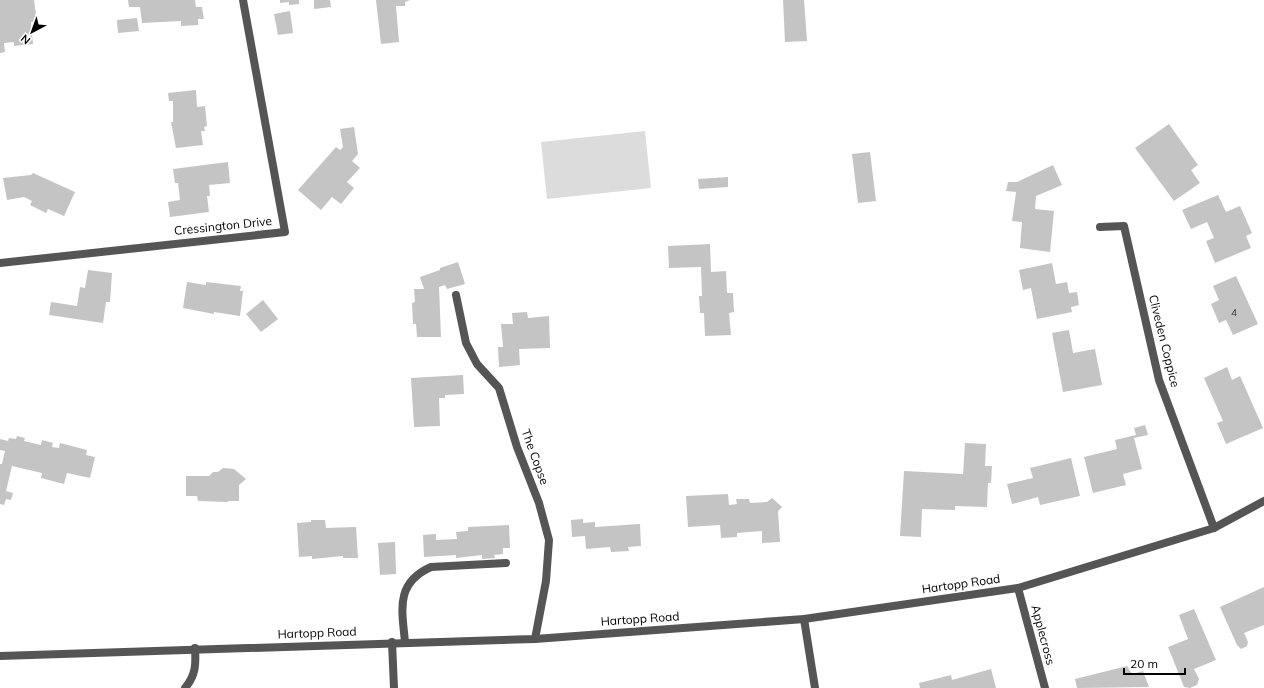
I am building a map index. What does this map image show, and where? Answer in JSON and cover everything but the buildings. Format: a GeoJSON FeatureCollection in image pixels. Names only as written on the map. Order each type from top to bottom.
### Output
{"type":"FeatureCollection","features":[{"type":"Feature","properties":{"kind":"street","name":"Cressington Drive"},"geometry":{"type":"LineString","coordinates":[[0,263],[285,232],[243,0]]}},
{"type":"Feature","properties":{"kind":"street","name":"Cliveden Coppice"},"geometry":{"type":"LineString","coordinates":[[1100,227],[1124,226],[1159,380],[1214,528]]}},
{"type":"Feature","properties":{"kind":"street","name":"The Copse"},"geometry":{"type":"LineString","coordinates":[[456,295],[466,343],[477,364],[499,388],[517,447],[539,503],[548,540],[546,581],[535,638]]}},
{"type":"Feature","properties":{"kind":"street","name":"Hartopp Road"},"geometry":{"type":"LineString","coordinates":[[0,656],[195,648],[535,638],[804,619],[1018,588],[1214,528],[1264,501]]}},
{"type":"Feature","properties":{"kind":"street"},"geometry":{"type":"LineString","coordinates":[[405,642],[403,600],[406,587],[420,572],[431,567],[506,563]]}},
{"type":"Feature","properties":{"kind":"street","name":"Applecross"},"geometry":{"type":"LineString","coordinates":[[1018,588],[1045,688]]}},
{"type":"Feature","properties":{"kind":"street"},"geometry":{"type":"LineString","coordinates":[[804,619],[815,688]]}},
{"type":"Feature","properties":{"kind":"street"},"geometry":{"type":"LineString","coordinates":[[392,642],[394,688]]}},
{"type":"Feature","properties":{"kind":"street"},"geometry":{"type":"LineString","coordinates":[[185,688],[194,674],[196,666],[195,648]]}},
{"type":"Feature","properties":{"kind":"shaded area"},"geometry":{"type":"Polygon","coordinates":[[[645,131],[651,188],[547,199],[541,142],[645,131]]]}}]}
